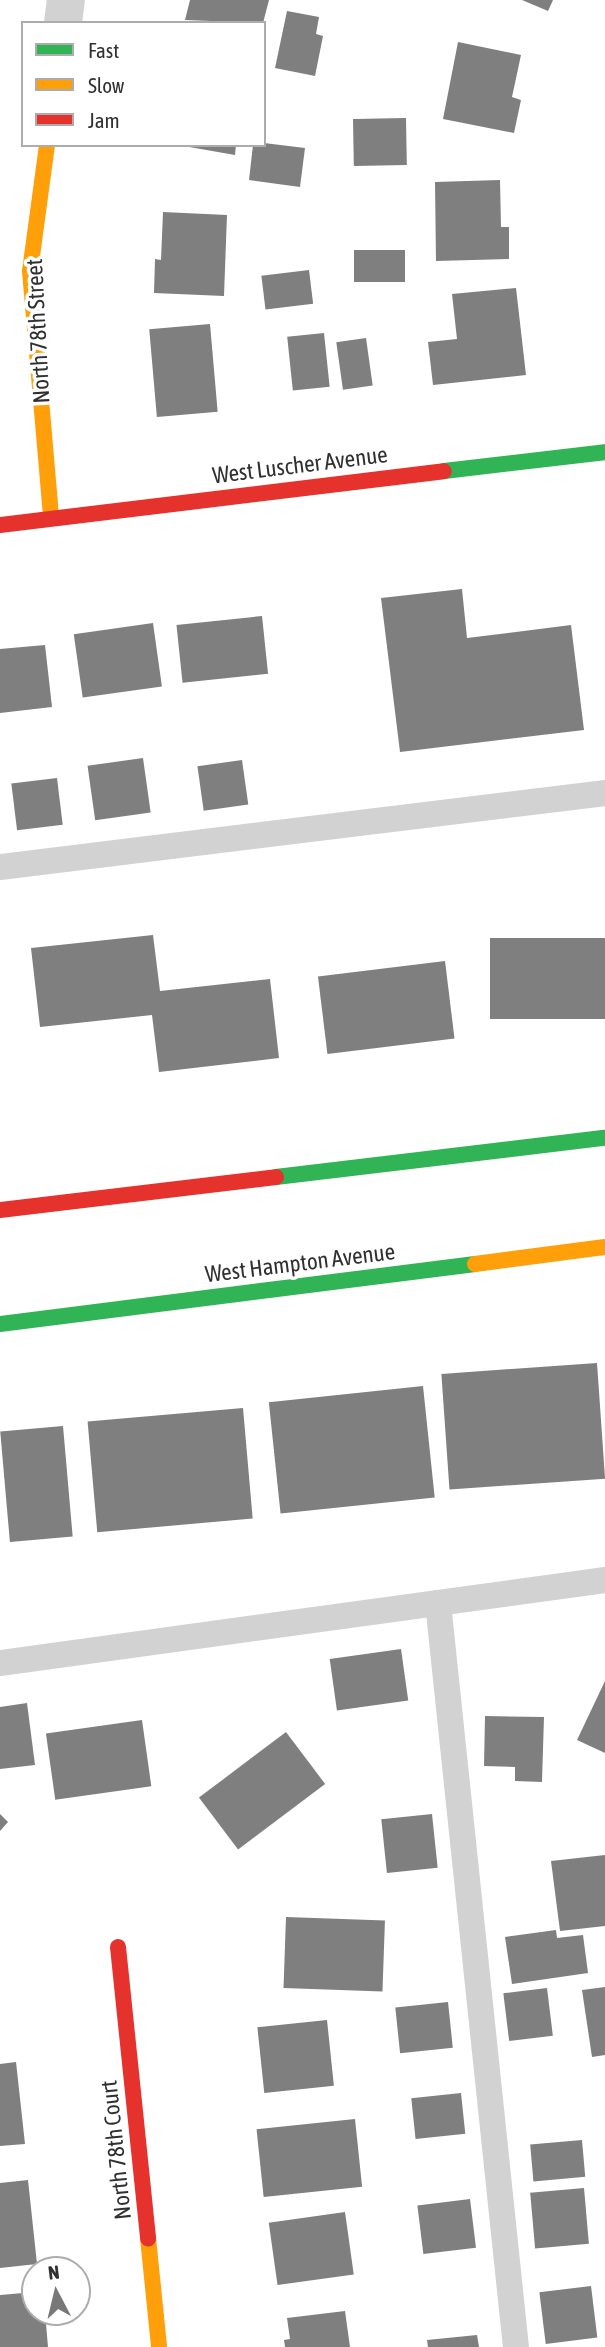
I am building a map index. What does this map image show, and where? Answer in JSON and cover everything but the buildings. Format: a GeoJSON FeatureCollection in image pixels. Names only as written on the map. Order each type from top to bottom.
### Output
{"type":"FeatureCollection","features":[{"type":"Feature","properties":{"kind":"street"},"geometry":{"type":"LineString","coordinates":[[63,21],[66,0]]}},
{"type":"Feature","properties":{"kind":"street","name":"North 78th Street"},"geometry":{"type":"LineString","coordinates":[[47,147],[30,271],[51,518]]}},
{"type":"Feature","properties":{"kind":"street","name":"West Luscher Avenue"},"geometry":{"type":"LineString","coordinates":[[0,525],[605,452]]}},
{"type":"Feature","properties":{"kind":"street"},"geometry":{"type":"LineString","coordinates":[[0,1210],[605,1138]]}},
{"type":"Feature","properties":{"kind":"street","name":"West Hampton Avenue"},"geometry":{"type":"LineString","coordinates":[[0,1324],[605,1247]]}},
{"type":"Feature","properties":{"kind":"street","name":"North 78th Court"},"geometry":{"type":"LineString","coordinates":[[118,1947],[159,2347]]}},
{"type":"Feature","properties":{"kind":"lane"},"geometry":{"type":"LineString","coordinates":[[0,867],[605,793]]}},
{"type":"Feature","properties":{"kind":"lane"},"geometry":{"type":"LineString","coordinates":[[0,1662],[605,1580]]}},
{"type":"Feature","properties":{"kind":"lane"},"geometry":{"type":"LineString","coordinates":[[438,1603],[516,2347]]}},
{"type":"Feature","properties":{"kind":"traffic: fast"},"geometry":{"type":"LineString","coordinates":[[444,471],[605,452]]}},
{"type":"Feature","properties":{"kind":"traffic: fast"},"geometry":{"type":"LineString","coordinates":[[276,1177],[605,1138]]}},
{"type":"Feature","properties":{"kind":"traffic: fast"},"geometry":{"type":"LineString","coordinates":[[0,1324],[475,1264]]}},
{"type":"Feature","properties":{"kind":"traffic: slow"},"geometry":{"type":"LineString","coordinates":[[47,147],[30,271],[51,518]]}},
{"type":"Feature","properties":{"kind":"traffic: slow"},"geometry":{"type":"LineString","coordinates":[[475,1264],[605,1247]]}},
{"type":"Feature","properties":{"kind":"traffic: slow"},"geometry":{"type":"LineString","coordinates":[[148,2238],[159,2347]]}},
{"type":"Feature","properties":{"kind":"traffic: jam"},"geometry":{"type":"LineString","coordinates":[[0,525],[444,471]]}},
{"type":"Feature","properties":{"kind":"traffic: jam"},"geometry":{"type":"LineString","coordinates":[[0,1210],[276,1177]]}},
{"type":"Feature","properties":{"kind":"traffic: jam"},"geometry":{"type":"LineString","coordinates":[[118,1947],[148,2238]]}}]}
